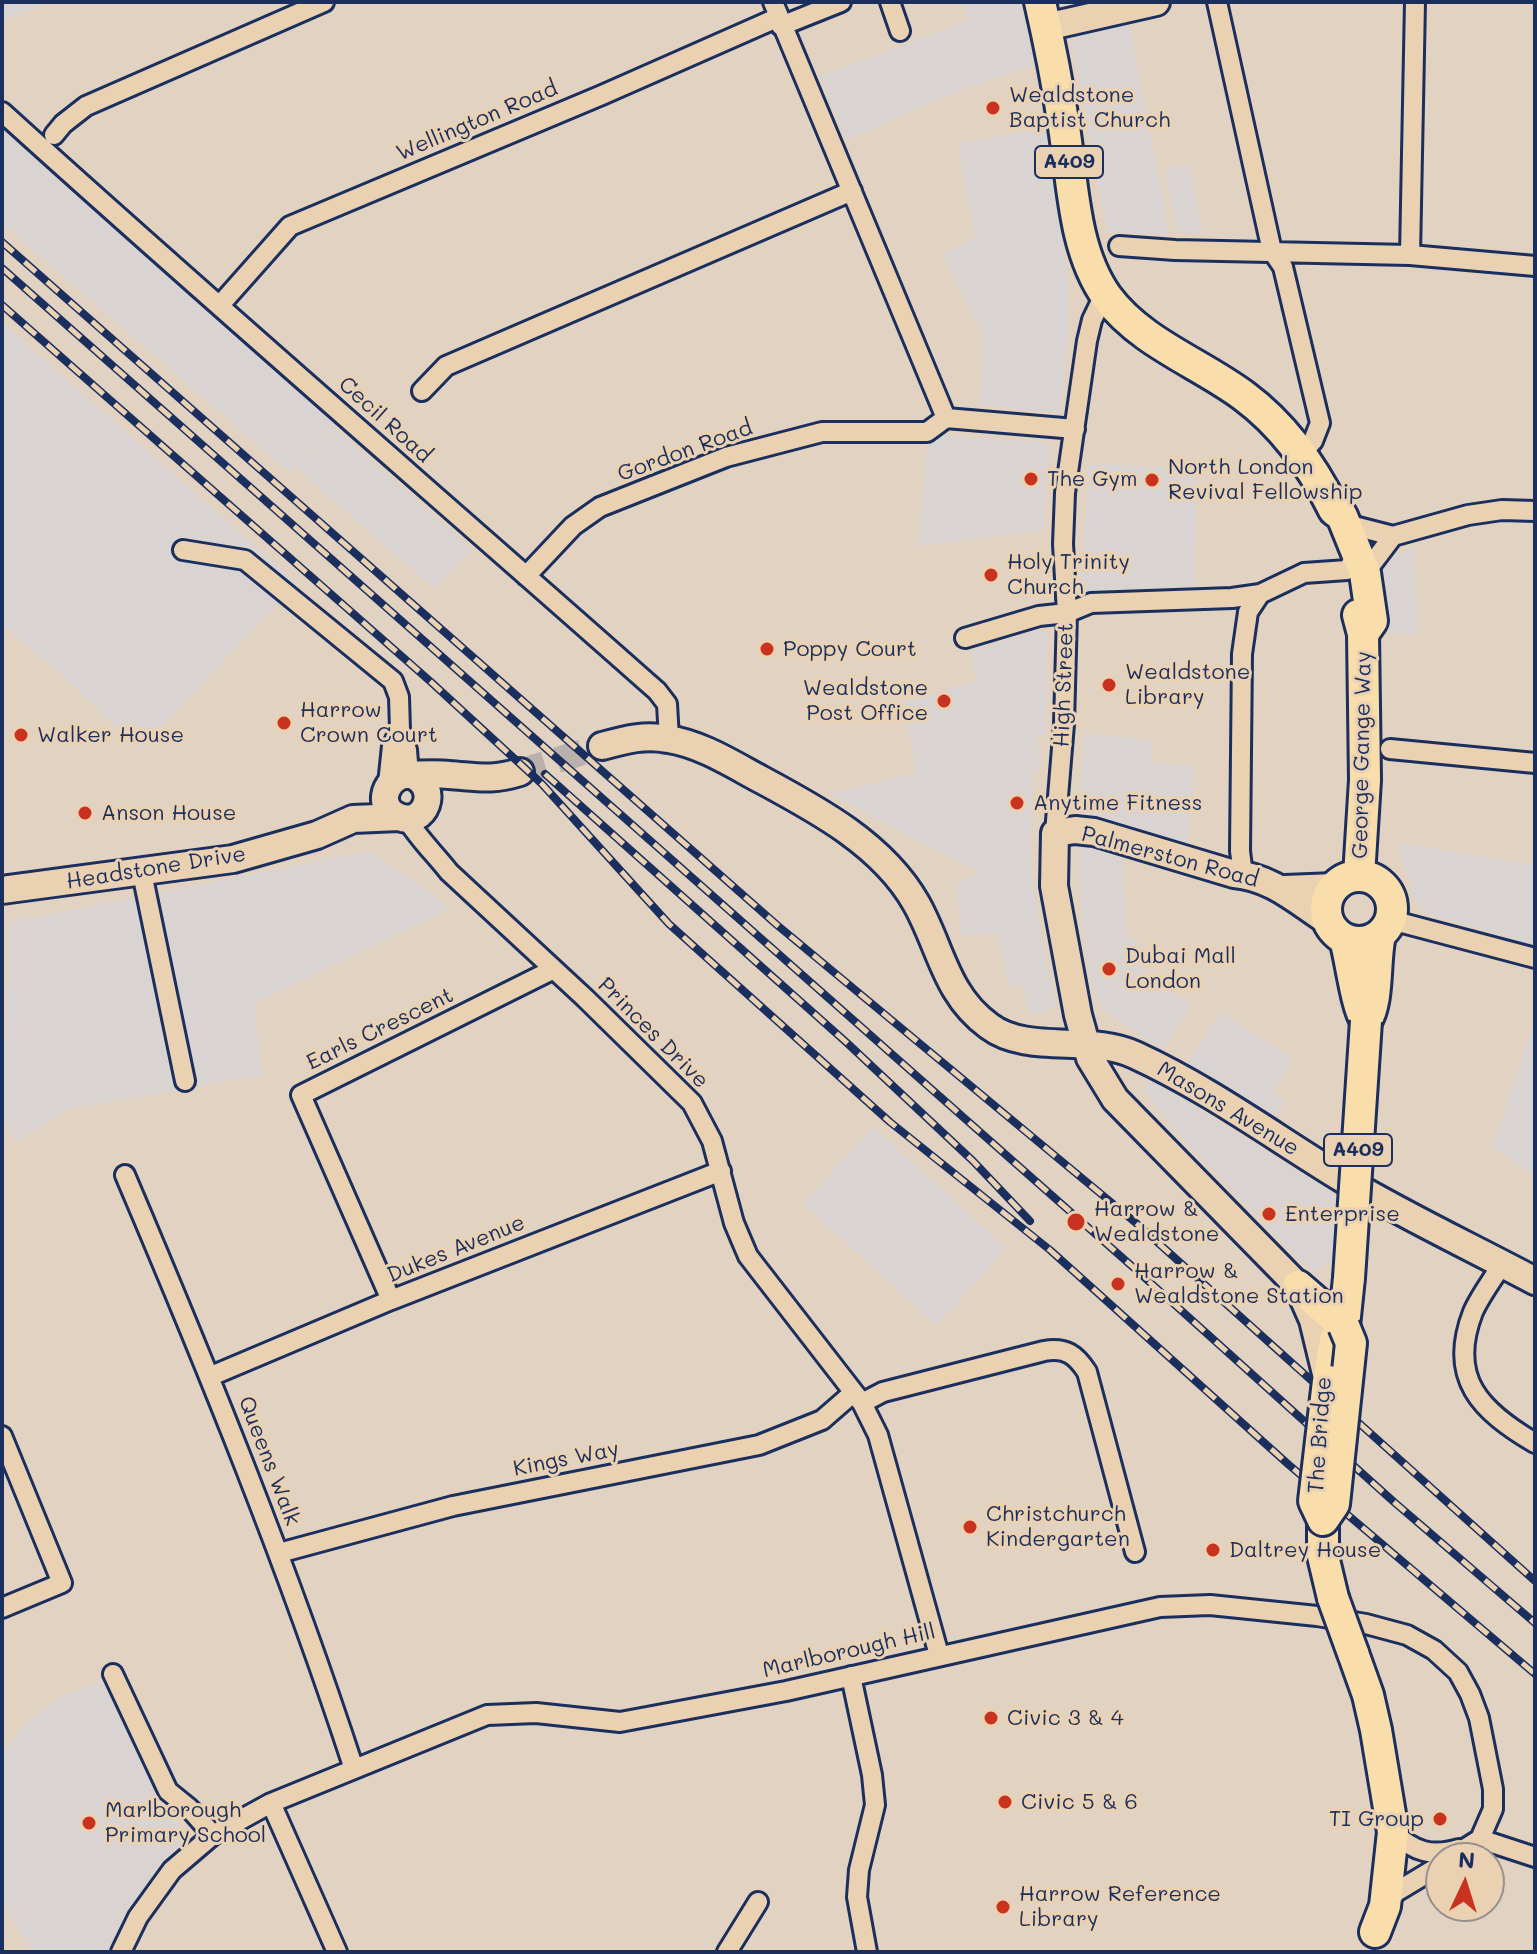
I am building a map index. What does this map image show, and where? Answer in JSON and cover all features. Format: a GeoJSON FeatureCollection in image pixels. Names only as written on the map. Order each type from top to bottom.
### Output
{"type":"FeatureCollection","features":[{"type":"Feature","properties":{"kind":"main road","name":"A409"},"geometry":{"type":"LineString","coordinates":[[1043,15],[1080,231],[1089,263],[1105,293]]}},
{"type":"Feature","properties":{"kind":"main road","name":"George Gange Way"},"geometry":{"type":"LineString","coordinates":[[1105,293],[1118,311],[1148,335],[1244,396],[1267,415],[1301,454],[1340,517],[1331,526],[1357,566],[1372,621],[1363,634],[1365,780],[1347,882]]}},
{"type":"Feature","properties":{"kind":"main road"},"geometry":{"type":"LineString","coordinates":[[1371,878],[1386,890],[1391,900],[1385,927],[1364,943],[1337,931],[1326,903],[1347,882],[1371,878]]}},
{"type":"Feature","properties":{"kind":"main road","name":"A409"},"geometry":{"type":"LineString","coordinates":[[1328,1381],[1335,1340],[1344,1326],[1349,1278],[1366,1004],[1385,927]]}},
{"type":"Feature","properties":{"kind":"main road","name":"A409"},"geometry":{"type":"LineString","coordinates":[[1337,931],[1366,1004]]}},
{"type":"Feature","properties":{"kind":"main road"},"geometry":{"type":"LineString","coordinates":[[1307,1296],[1344,1326]]}},
{"type":"Feature","properties":{"kind":"main road","name":"The Bridge"},"geometry":{"type":"LineString","coordinates":[[1323,1520],[1334,1504],[1336,1488],[1351,1343],[1344,1326]]}},
{"type":"Feature","properties":{"kind":"main road","name":"The Bridge"},"geometry":{"type":"LineString","coordinates":[[1323,1520],[1314,1501],[1328,1381]]}},
{"type":"Feature","properties":{"kind":"main road","name":"A409"},"geometry":{"type":"LineString","coordinates":[[1323,1520],[1323,1556],[1333,1598],[1376,1730],[1391,1825],[1382,1831],[1374,1902],[1378,1930]]}},
{"type":"Feature","properties":{"kind":"street"},"geometry":{"type":"LineString","coordinates":[[55,124],[98,101],[324,2]]}},
{"type":"Feature","properties":{"kind":"street","name":"Wellington Road"},"geometry":{"type":"LineString","coordinates":[[220,305],[290,226],[718,45],[778,15],[841,2]]}},
{"type":"Feature","properties":{"kind":"street"},"geometry":{"type":"LineString","coordinates":[[890,2],[900,31]]}},
{"type":"Feature","properties":{"kind":"street"},"geometry":{"type":"LineString","coordinates":[[1217,2],[1272,251],[1283,267],[1320,423],[1313,441],[1301,454]]}},
{"type":"Feature","properties":{"kind":"street"},"geometry":{"type":"LineString","coordinates":[[1410,255],[1415,2]]}},
{"type":"Feature","properties":{"kind":"street"},"geometry":{"type":"LineString","coordinates":[[1043,15],[1138,4]]}},
{"type":"Feature","properties":{"kind":"street"},"geometry":{"type":"LineString","coordinates":[[778,15],[946,418]]}},
{"type":"Feature","properties":{"kind":"street","name":"Cecil Road"},"geometry":{"type":"LineString","coordinates":[[2,112],[42,151],[657,691],[667,704],[669,739]]}},
{"type":"Feature","properties":{"kind":"street"},"geometry":{"type":"LineString","coordinates":[[422,391],[446,366],[852,191]]}},
{"type":"Feature","properties":{"kind":"street"},"geometry":{"type":"LineString","coordinates":[[1119,246],[1410,255],[1535,266]]}},
{"type":"Feature","properties":{"kind":"street","name":"High Street"},"geometry":{"type":"LineString","coordinates":[[1085,1043],[1054,886],[1055,833],[1061,769],[1067,613],[1064,506],[1087,341],[1092,320],[1105,293]]}},
{"type":"Feature","properties":{"kind":"street","name":"Gordon Road"},"geometry":{"type":"LineString","coordinates":[[526,576],[573,526],[600,507],[726,457],[822,432],[927,432],[946,418],[1075,429]]}},
{"type":"Feature","properties":{"kind":"street"},"geometry":{"type":"LineString","coordinates":[[1340,517],[1393,536],[1468,515],[1502,510],[1535,511]]}},
{"type":"Feature","properties":{"kind":"street"},"geometry":{"type":"LineString","coordinates":[[965,638],[1039,616],[1067,613],[1091,603],[1200,600],[1260,594],[1304,573],[1357,566],[1387,547],[1393,536]]}},
{"type":"Feature","properties":{"kind":"street"},"geometry":{"type":"LineString","coordinates":[[183,550],[245,560],[393,681],[399,697],[400,730],[392,746],[399,781],[388,808],[414,812],[427,789],[423,783],[399,781]]}},
{"type":"Feature","properties":{"kind":"street"},"geometry":{"type":"LineString","coordinates":[[1243,875],[1240,851],[1242,654],[1248,612],[1260,594]]}},
{"type":"Feature","properties":{"kind":"street"},"geometry":{"type":"LineString","coordinates":[[602,746],[632,738],[669,739]]}},
{"type":"Feature","properties":{"kind":"street","name":"Masons Avenue"},"geometry":{"type":"LineString","coordinates":[[669,739],[707,752],[822,813],[874,853],[916,903],[952,986],[988,1026],[1014,1038],[1085,1043],[1127,1051],[1194,1085],[1345,1180],[1535,1281]]}},
{"type":"Feature","properties":{"kind":"street"},"geometry":{"type":"LineString","coordinates":[[1390,749],[1535,763]]}},
{"type":"Feature","properties":{"kind":"street","name":"Headstone Drive"},"geometry":{"type":"LineString","coordinates":[[353,819],[363,804],[399,781],[448,775],[475,779],[520,772]]}},
{"type":"Feature","properties":{"kind":"street","name":"Headstone Drive"},"geometry":{"type":"LineString","coordinates":[[2,890],[142,873],[242,856],[317,835],[353,819],[414,812],[475,779]]}},
{"type":"Feature","properties":{"kind":"street","name":"Princes Drive"},"geometry":{"type":"LineString","coordinates":[[414,812],[417,837],[435,853],[449,872],[692,1103],[712,1141],[734,1223],[748,1256],[858,1398],[878,1435],[939,1655]]}},
{"type":"Feature","properties":{"kind":"street","name":"Palmerston Road"},"geometry":{"type":"LineString","coordinates":[[1055,833],[1075,830],[1094,832],[1285,889],[1347,882]]}},
{"type":"Feature","properties":{"kind":"street"},"geometry":{"type":"LineString","coordinates":[[142,873],[185,1081]]}},
{"type":"Feature","properties":{"kind":"street","name":"Palmerston Road"},"geometry":{"type":"LineString","coordinates":[[1285,889],[1291,897],[1337,931]]}},
{"type":"Feature","properties":{"kind":"street"},"geometry":{"type":"LineString","coordinates":[[1385,927],[1535,958]]}},
{"type":"Feature","properties":{"kind":"street","name":"Earls Crescent"},"geometry":{"type":"LineString","coordinates":[[391,1300],[301,1095],[552,970]]}},
{"type":"Feature","properties":{"kind":"street","name":"The Bridge"},"geometry":{"type":"LineString","coordinates":[[1085,1043],[1097,1072],[1115,1099],[1307,1296],[1328,1381]]}},
{"type":"Feature","properties":{"kind":"street"},"geometry":{"type":"LineString","coordinates":[[1115,1099],[1128,1073],[1146,1061]]}},
{"type":"Feature","properties":{"kind":"street","name":"Dukes Avenue"},"geometry":{"type":"LineString","coordinates":[[211,1376],[391,1300],[721,1171]]}},
{"type":"Feature","properties":{"kind":"street","name":"Queens Walk"},"geometry":{"type":"LineString","coordinates":[[125,1175],[211,1376],[279,1553],[354,1769]]}},
{"type":"Feature","properties":{"kind":"street"},"geometry":{"type":"LineString","coordinates":[[1502,1264],[1474,1311],[1464,1345],[1465,1364],[1474,1394],[1489,1412],[1505,1426],[1535,1443]]}},
{"type":"Feature","properties":{"kind":"street"},"geometry":{"type":"LineString","coordinates":[[1307,1296],[1328,1292],[1349,1278]]}},
{"type":"Feature","properties":{"kind":"street","name":"Kings Way"},"geometry":{"type":"LineString","coordinates":[[279,1553],[453,1506],[759,1445],[822,1420],[858,1398],[1044,1351],[1063,1350],[1073,1354],[1087,1372],[1135,1552]]}},
{"type":"Feature","properties":{"kind":"street"},"geometry":{"type":"LineString","coordinates":[[2,1436],[62,1583],[2,1608]]}},
{"type":"Feature","properties":{"kind":"street","name":"Marlborough Hill"},"geometry":{"type":"LineString","coordinates":[[121,1952],[138,1917],[172,1870],[213,1835],[271,1803],[487,1715],[536,1713],[620,1722],[851,1676],[1160,1607],[1210,1605],[1300,1613],[1366,1624],[1407,1635],[1434,1650],[1458,1672],[1479,1718],[1493,1789],[1493,1809],[1480,1839]]}},
{"type":"Feature","properties":{"kind":"street"},"geometry":{"type":"LineString","coordinates":[[113,1674],[168,1791],[189,1808],[213,1835]]}},
{"type":"Feature","properties":{"kind":"street"},"geometry":{"type":"LineString","coordinates":[[851,1676],[872,1775],[875,1805],[859,1870],[857,1897],[867,1952]]}},
{"type":"Feature","properties":{"kind":"street"},"geometry":{"type":"LineString","coordinates":[[271,1803],[337,1952]]}},
{"type":"Feature","properties":{"kind":"street"},"geometry":{"type":"LineString","coordinates":[[1391,1825],[1406,1844],[1425,1851]]}},
{"type":"Feature","properties":{"kind":"street"},"geometry":{"type":"LineString","coordinates":[[1475,1842],[1480,1839],[1535,1857]]}},
{"type":"Feature","properties":{"kind":"street"},"geometry":{"type":"LineString","coordinates":[[1378,1930],[1396,1892],[1425,1875]]}},
{"type":"Feature","properties":{"kind":"street"},"geometry":{"type":"LineString","coordinates":[[727,1952],[758,1902]]}},
{"type":"Feature","properties":{"kind":"shaded area"},"geometry":{"type":"Polygon","coordinates":[[[2,2],[46,2],[29,12],[2,19],[2,2]]]}},
{"type":"Feature","properties":{"kind":"shaded area"},"geometry":{"type":"Polygon","coordinates":[[[962,2],[1021,2],[1035,65],[956,92],[846,140],[820,76],[969,20],[962,2]]]}},
{"type":"Feature","properties":{"kind":"shaded area"},"geometry":{"type":"Polygon","coordinates":[[[1129,24],[1168,234],[1107,233],[1072,42],[1074,36],[1129,24]]]}},
{"type":"Feature","properties":{"kind":"shaded area"},"geometry":{"type":"Polygon","coordinates":[[[2,114],[220,305],[336,426],[290,473],[2,222],[2,114]]]}},
{"type":"Feature","properties":{"kind":"shaded area"},"geometry":{"type":"Polygon","coordinates":[[[1049,128],[1068,285],[1068,335],[1060,410],[1058,413],[980,406],[984,336],[942,253],[975,239],[958,143],[1049,128]]]}},
{"type":"Feature","properties":{"kind":"shaded area"},"geometry":{"type":"Polygon","coordinates":[[[1189,165],[1202,234],[1177,232],[1165,169],[1189,165]]]}},
{"type":"Feature","properties":{"kind":"shaded area"},"geometry":{"type":"Polygon","coordinates":[[[2,323],[297,583],[140,749],[58,671],[2,624],[2,323]]]}},
{"type":"Feature","properties":{"kind":"shaded area"},"geometry":{"type":"Polygon","coordinates":[[[336,428],[472,549],[434,588],[297,468],[336,428]]]}},
{"type":"Feature","properties":{"kind":"shaded area"},"geometry":{"type":"Polygon","coordinates":[[[928,434],[1043,442],[1049,447],[1044,530],[919,546],[928,434]]]}},
{"type":"Feature","properties":{"kind":"shaded area"},"geometry":{"type":"Polygon","coordinates":[[[1089,463],[1197,469],[1194,586],[1085,593],[1081,589],[1089,463]]]}},
{"type":"Feature","properties":{"kind":"shaded area"},"geometry":{"type":"Polygon","coordinates":[[[1414,545],[1417,635],[1383,632],[1379,580],[1390,559],[1414,545]]]}},
{"type":"Feature","properties":{"kind":"shaded area"},"geometry":{"type":"Polygon","coordinates":[[[1041,629],[1047,633],[1046,736],[1038,736],[1039,771],[1033,771],[1030,863],[1042,946],[1057,1007],[1030,1015],[1023,985],[1009,987],[998,933],[962,935],[956,886],[979,872],[830,794],[917,773],[903,703],[977,680],[970,651],[1041,629]]]}},
{"type":"Feature","properties":{"kind":"shaded area"},"geometry":{"type":"Polygon","coordinates":[[[1084,734],[1152,740],[1151,762],[1195,766],[1187,847],[1084,819],[1079,814],[1084,734]]]}},
{"type":"Feature","properties":{"kind":"shaded area"},"geometry":{"type":"Polygon","coordinates":[[[1397,842],[1535,865],[1535,946],[1425,913],[1415,900],[1397,842]]]}},
{"type":"Feature","properties":{"kind":"shaded area"},"geometry":{"type":"Polygon","coordinates":[[[1084,845],[1122,856],[1127,938],[1137,938],[1140,963],[1145,970],[1191,1005],[1163,1051],[1103,1009],[1092,985],[1081,905],[1079,848],[1084,845]]]}},
{"type":"Feature","properties":{"kind":"shaded area"},"geometry":{"type":"Polygon","coordinates":[[[371,851],[450,908],[254,1004],[262,1075],[71,1108],[16,1142],[2,1116],[2,1042],[7,1040],[10,922],[371,851]]]}},
{"type":"Feature","properties":{"kind":"shaded area"},"geometry":{"type":"Polygon","coordinates":[[[1220,1012],[1293,1059],[1273,1092],[1286,1101],[1274,1119],[1187,1065],[1220,1012]]]}},
{"type":"Feature","properties":{"kind":"shaded area"},"geometry":{"type":"Polygon","coordinates":[[[1535,1018],[1535,1175],[1493,1147],[1535,1018]]]}},
{"type":"Feature","properties":{"kind":"shaded area"},"geometry":{"type":"Polygon","coordinates":[[[1155,1081],[1339,1197],[1335,1265],[1325,1265],[1316,1275],[1282,1243],[1170,1125],[1143,1090],[1148,1082],[1155,1081]]]}},
{"type":"Feature","properties":{"kind":"shaded area"},"geometry":{"type":"Polygon","coordinates":[[[873,1127],[1006,1248],[937,1325],[803,1204],[873,1127]]]}},
{"type":"Feature","properties":{"kind":"shaded area","name":"Marlborough Primary School"},"geometry":{"type":"Polygon","coordinates":[[[106,1679],[160,1806],[194,1840],[115,1952],[33,1952],[2,1903],[2,1754],[26,1724],[61,1697],[106,1679]]]}},
{"type":"Feature","properties":{"kind":"tunnel"},"geometry":{"type":"LineString","coordinates":[[520,772],[602,746]]}},
{"type":"Feature","properties":{"kind":"railway"},"geometry":{"type":"LineString","coordinates":[[2,242],[777,925],[1136,1223],[1535,1581]]}},
{"type":"Feature","properties":{"kind":"railway"},"geometry":{"type":"LineString","coordinates":[[2,268],[1134,1268],[1394,1502],[1535,1623]]}},
{"type":"Feature","properties":{"kind":"railway"},"geometry":{"type":"LineString","coordinates":[[2,305],[431,682],[542,784],[669,924],[890,1122],[1050,1250],[1289,1465],[1535,1674]]}},
{"type":"Feature","properties":{"kind":"railway"},"geometry":{"type":"LineString","coordinates":[[545,774],[846,1042],[973,1161],[1030,1221]]}},
{"type":"Feature","properties":{"kind":"place","name":"Wealdstone Baptist Church"},"geometry":{"type":"Point","coordinates":[993,108]}},
{"type":"Feature","properties":{"kind":"place","name":"The Gym"},"geometry":{"type":"Point","coordinates":[1031,479]}},
{"type":"Feature","properties":{"kind":"place","name":"North London Revival Fellowship"},"geometry":{"type":"Point","coordinates":[1152,480]}},
{"type":"Feature","properties":{"kind":"place","name":"Holy Trinity Church"},"geometry":{"type":"Point","coordinates":[991,575]}},
{"type":"Feature","properties":{"kind":"place","name":"Poppy Court"},"geometry":{"type":"Point","coordinates":[767,649]}},
{"type":"Feature","properties":{"kind":"place","name":"Wealdstone Library"},"geometry":{"type":"Point","coordinates":[1109,685]}},
{"type":"Feature","properties":{"kind":"place","name":"Wealdstone Post Office"},"geometry":{"type":"Point","coordinates":[944,701]}},
{"type":"Feature","properties":{"kind":"place","name":"Harrow Crown Court"},"geometry":{"type":"Point","coordinates":[284,723]}},
{"type":"Feature","properties":{"kind":"place","name":"Walker House"},"geometry":{"type":"Point","coordinates":[21,735]}},
{"type":"Feature","properties":{"kind":"place","name":"Anytime Fitness"},"geometry":{"type":"Point","coordinates":[1017,803]}},
{"type":"Feature","properties":{"kind":"place","name":"Anson House"},"geometry":{"type":"Point","coordinates":[85,813]}},
{"type":"Feature","properties":{"kind":"place","name":"Dubai Mall London"},"geometry":{"type":"Point","coordinates":[1109,969]}},
{"type":"Feature","properties":{"kind":"place","name":"Enterprise"},"geometry":{"type":"Point","coordinates":[1269,1214]}},
{"type":"Feature","properties":{"kind":"place","name":"Harrow & Wealdstone"},"geometry":{"type":"Point","coordinates":[1076,1222]}},
{"type":"Feature","properties":{"kind":"place","name":"Harrow & Wealdstone Station"},"geometry":{"type":"Point","coordinates":[1118,1284]}},
{"type":"Feature","properties":{"kind":"place","name":"Christchurch Kindergarten"},"geometry":{"type":"Point","coordinates":[970,1527]}},
{"type":"Feature","properties":{"kind":"place","name":"Daltrey House"},"geometry":{"type":"Point","coordinates":[1213,1550]}},
{"type":"Feature","properties":{"kind":"place","name":"Civic 3 & 4"},"geometry":{"type":"Point","coordinates":[991,1718]}},
{"type":"Feature","properties":{"kind":"place","name":"Civic 5 & 6"},"geometry":{"type":"Point","coordinates":[1005,1802]}},
{"type":"Feature","properties":{"kind":"place","name":"TI Group"},"geometry":{"type":"Point","coordinates":[1440,1819]}},
{"type":"Feature","properties":{"kind":"place","name":"Marlborough Primary School"},"geometry":{"type":"Point","coordinates":[89,1823]}},
{"type":"Feature","properties":{"kind":"place","name":"Harrow Reference Library"},"geometry":{"type":"Point","coordinates":[1003,1907]}}]}
